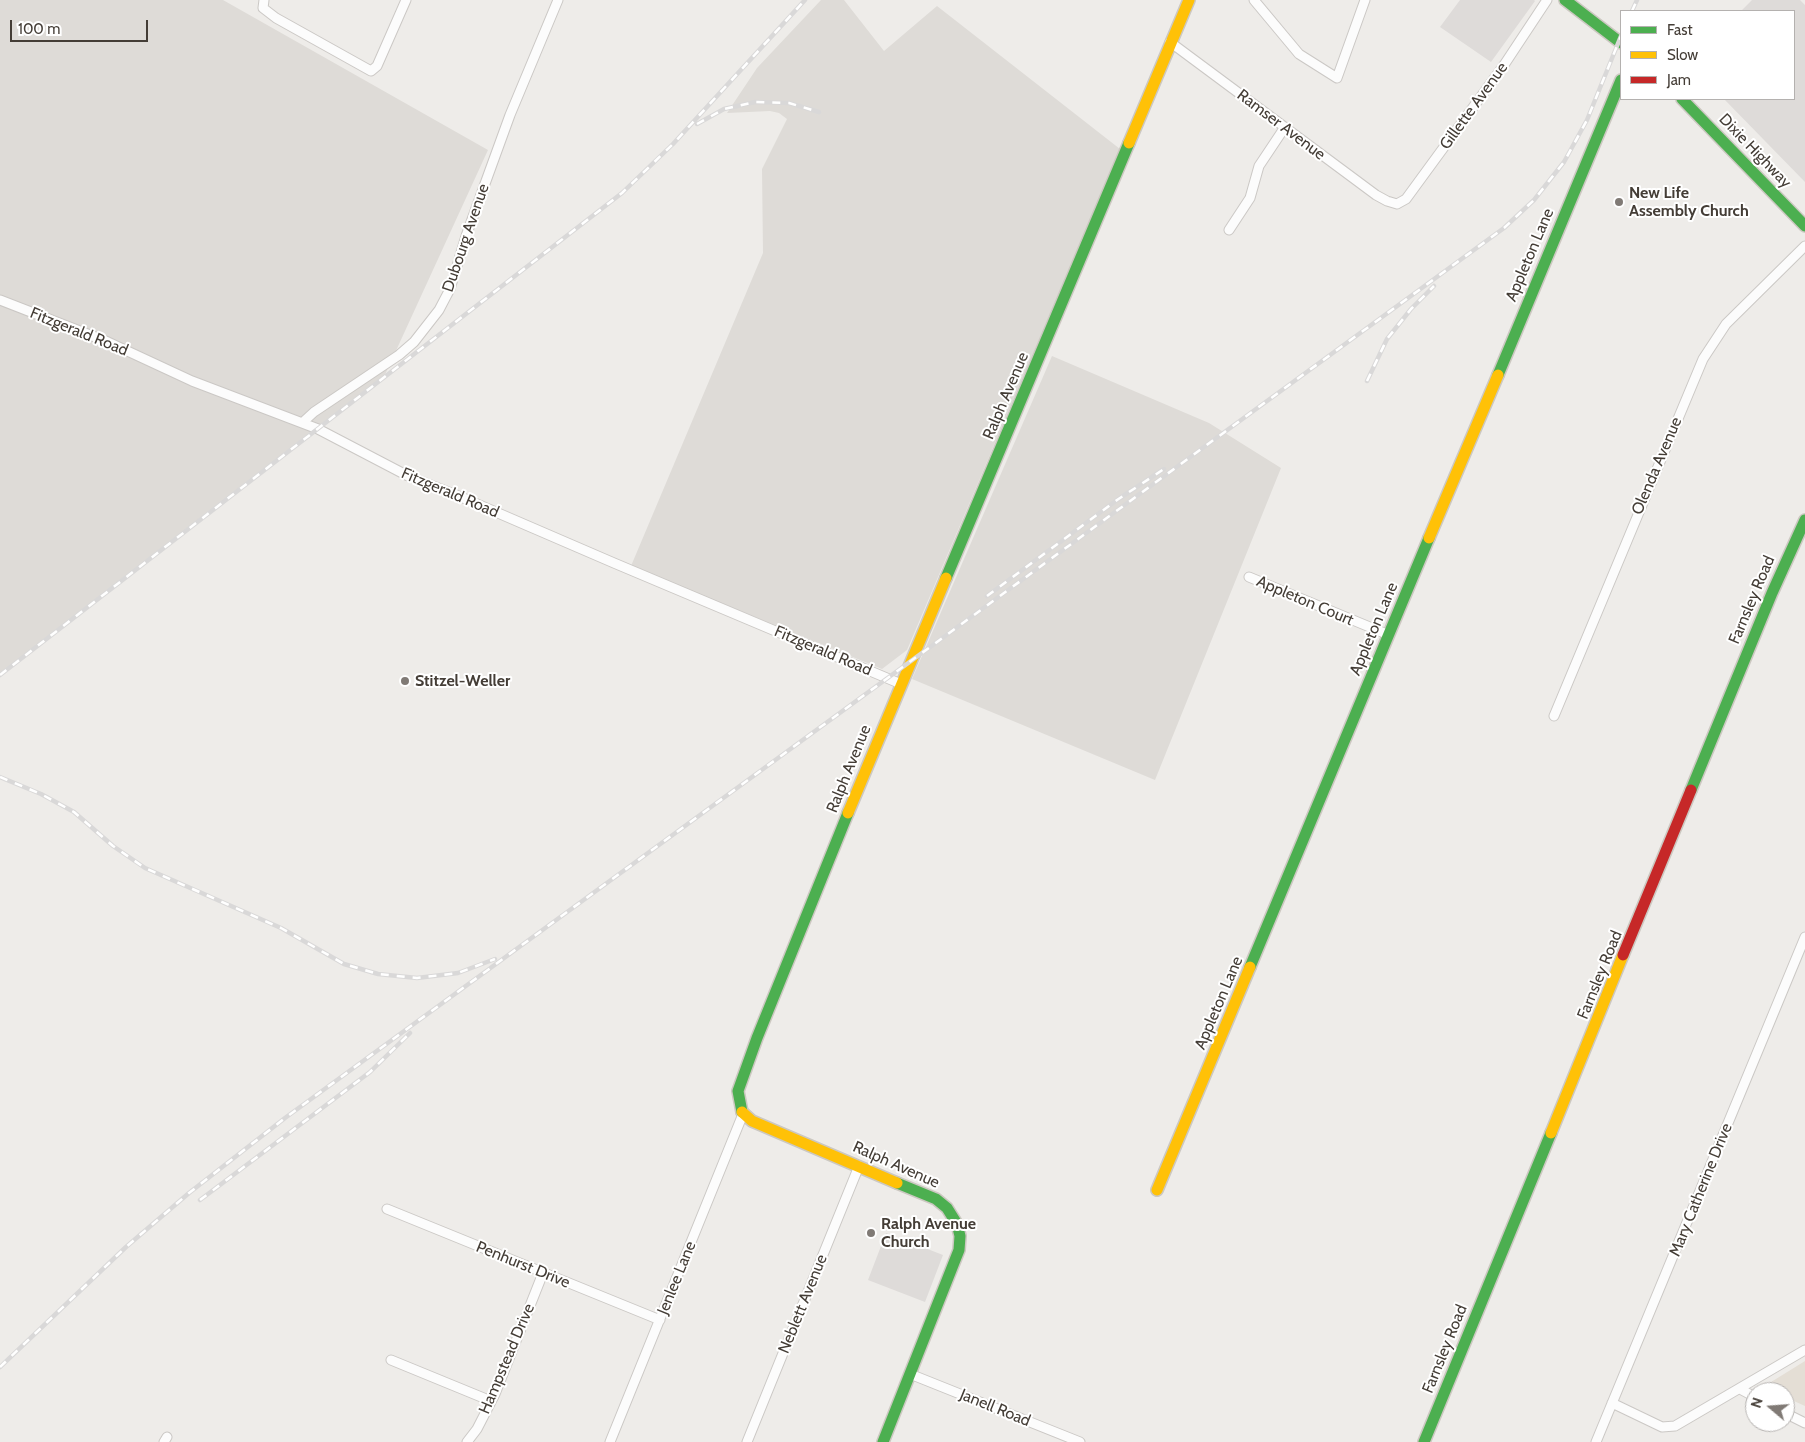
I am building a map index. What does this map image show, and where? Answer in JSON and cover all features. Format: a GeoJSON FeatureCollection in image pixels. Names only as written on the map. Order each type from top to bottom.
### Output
{"type":"FeatureCollection","features":[{"type":"Feature","properties":{"kind":"street"},"geometry":{"type":"LineString","coordinates":[[263,3],[276,18],[371,71],[377,66],[406,0]]}},
{"type":"Feature","properties":{"kind":"street","name":"Dubourg Avenue"},"geometry":{"type":"LineString","coordinates":[[302,423],[328,401],[399,355],[419,336],[440,310],[450,289],[466,236],[501,140],[558,0]]}},
{"type":"Feature","properties":{"kind":"street","name":"Ralph Avenue"},"geometry":{"type":"LineString","coordinates":[[883,1442],[959,1250],[959,1227],[948,1208],[936,1199],[760,1125],[743,1114],[738,1091],[741,1078],[901,684],[1028,387],[1189,0]]}},
{"type":"Feature","properties":{"kind":"street"},"geometry":{"type":"LineString","coordinates":[[1254,0],[1299,54],[1337,78],[1365,0]]}},
{"type":"Feature","properties":{"kind":"street","name":"Gillette Avenue"},"geometry":{"type":"LineString","coordinates":[[1394,204],[1406,199],[1504,65],[1547,0]]}},
{"type":"Feature","properties":{"kind":"street"},"geometry":{"type":"LineString","coordinates":[[1565,0],[1620,42]]}},
{"type":"Feature","properties":{"kind":"street","name":"Ramser Avenue"},"geometry":{"type":"LineString","coordinates":[[1170,42],[1376,195],[1394,204]]}},
{"type":"Feature","properties":{"kind":"street","name":"Appleton Lane"},"geometry":{"type":"LineString","coordinates":[[1157,1190],[1620,82]]}},
{"type":"Feature","properties":{"kind":"street","name":"Dixie Highway"},"geometry":{"type":"LineString","coordinates":[[1683,100],[1805,226]]}},
{"type":"Feature","properties":{"kind":"street"},"geometry":{"type":"LineString","coordinates":[[1229,230],[1250,198],[1259,166],[1284,127]]}},
{"type":"Feature","properties":{"kind":"street","name":"Olenda Avenue"},"geometry":{"type":"LineString","coordinates":[[1554,716],[1703,359],[1726,324],[1805,246]]}},
{"type":"Feature","properties":{"kind":"street","name":"Fitzgerald Road"},"geometry":{"type":"LineString","coordinates":[[0,300],[108,342],[192,381],[338,438],[408,476],[901,684]]}},
{"type":"Feature","properties":{"kind":"street","name":"Farnsley Road"},"geometry":{"type":"LineString","coordinates":[[1424,1442],[1772,593],[1805,520]]}},
{"type":"Feature","properties":{"kind":"street","name":"Appleton Court"},"geometry":{"type":"LineString","coordinates":[[1249,577],[1389,636]]}},
{"type":"Feature","properties":{"kind":"street","name":"Mary Catherine Drive"},"geometry":{"type":"LineString","coordinates":[[1596,1442],[1805,937]]}},
{"type":"Feature","properties":{"kind":"street","name":"Jenlee Lane"},"geometry":{"type":"LineString","coordinates":[[610,1442],[743,1114]]}},
{"type":"Feature","properties":{"kind":"street","name":"Neblett Avenue"},"geometry":{"type":"LineString","coordinates":[[747,1442],[859,1166]]}},
{"type":"Feature","properties":{"kind":"street","name":"Penhurst Drive"},"geometry":{"type":"LineString","coordinates":[[387,1209],[660,1320]]}},
{"type":"Feature","properties":{"kind":"street","name":"Hampstead Drive"},"geometry":{"type":"LineString","coordinates":[[467,1442],[477,1429],[491,1402],[543,1274]]}},
{"type":"Feature","properties":{"kind":"street"},"geometry":{"type":"LineString","coordinates":[[1612,1403],[1655,1424],[1668,1427],[1682,1423],[1805,1350]]}},
{"type":"Feature","properties":{"kind":"street"},"geometry":{"type":"LineString","coordinates":[[391,1360],[491,1402]]}},
{"type":"Feature","properties":{"kind":"street","name":"Janell Road"},"geometry":{"type":"LineString","coordinates":[[910,1374],[1080,1442]]}},
{"type":"Feature","properties":{"kind":"street"},"geometry":{"type":"LineString","coordinates":[[1740,1389],[1745,1392]]}},
{"type":"Feature","properties":{"kind":"shaded area"},"geometry":{"type":"Polygon","coordinates":[[[0,0],[223,0],[488,150],[383,379],[0,675],[0,0]]]}},
{"type":"Feature","properties":{"kind":"shaded area"},"geometry":{"type":"Polygon","coordinates":[[[821,0],[844,0],[884,51],[937,6],[1120,149],[907,650],[882,669],[631,566],[763,253],[762,169],[787,119],[779,113],[770,111],[727,113],[757,68],[821,0]]]}},
{"type":"Feature","properties":{"kind":"shaded area"},"geometry":{"type":"Polygon","coordinates":[[[1460,0],[1535,1],[1491,62],[1440,27],[1460,0]]]}},
{"type":"Feature","properties":{"kind":"shaded area"},"geometry":{"type":"Polygon","coordinates":[[[1752,0],[1800,0],[1805,5],[1805,182],[1725,100],[1795,100],[1795,10],[1742,10],[1752,0]]]}},
{"type":"Feature","properties":{"kind":"shaded area"},"geometry":{"type":"Polygon","coordinates":[[[1052,356],[1209,423],[1281,468],[1155,780],[912,679],[1052,356]]]}},
{"type":"Feature","properties":{"kind":"shaded area"},"geometry":{"type":"Polygon","coordinates":[[[886,1233],[943,1255],[925,1302],[868,1280],[886,1233]]]}},
{"type":"Feature","properties":{"kind":"shaded area"},"geometry":{"type":"Polygon","coordinates":[[[1805,1361],[1805,1406],[1795,1402],[1795,1382],[1771,1382],[1805,1361]]]}},
{"type":"Feature","properties":{"kind":"railway"},"geometry":{"type":"LineString","coordinates":[[0,675],[622,193],[673,144],[805,0]]}},
{"type":"Feature","properties":{"kind":"railway"},"geometry":{"type":"LineString","coordinates":[[1632,10],[1637,0]]}},
{"type":"Feature","properties":{"kind":"railway"},"geometry":{"type":"LineString","coordinates":[[0,1367],[126,1247],[189,1193],[285,1118],[1504,228],[1534,200],[1564,162],[1587,120],[1620,38]]}},
{"type":"Feature","properties":{"kind":"railway"},"geometry":{"type":"LineString","coordinates":[[697,124],[724,109],[755,102],[789,103],[819,112]]}},
{"type":"Feature","properties":{"kind":"railway"},"geometry":{"type":"LineString","coordinates":[[1367,381],[1387,339],[1411,309],[1434,286]]}},
{"type":"Feature","properties":{"kind":"railway"},"geometry":{"type":"LineString","coordinates":[[987,596],[1117,500],[1164,469]]}},
{"type":"Feature","properties":{"kind":"railway"},"geometry":{"type":"LineString","coordinates":[[0,777],[41,794],[74,812],[113,846],[145,868],[281,928],[344,964],[378,974],[417,978],[458,973],[495,959]]}},
{"type":"Feature","properties":{"kind":"railway"},"geometry":{"type":"LineString","coordinates":[[200,1200],[370,1072],[410,1033]]}},
{"type":"Feature","properties":{"kind":"traffic: fast"},"geometry":{"type":"LineString","coordinates":[[1565,0],[1620,42]]}},
{"type":"Feature","properties":{"kind":"traffic: fast"},"geometry":{"type":"LineString","coordinates":[[1498,375],[1620,82]]}},
{"type":"Feature","properties":{"kind":"traffic: fast"},"geometry":{"type":"LineString","coordinates":[[1683,100],[1805,226]]}},
{"type":"Feature","properties":{"kind":"traffic: fast"},"geometry":{"type":"LineString","coordinates":[[946,578],[1129,143]]}},
{"type":"Feature","properties":{"kind":"traffic: fast"},"geometry":{"type":"LineString","coordinates":[[1691,790],[1772,593],[1805,520]]}},
{"type":"Feature","properties":{"kind":"traffic: fast"},"geometry":{"type":"LineString","coordinates":[[1250,967],[1429,538]]}},
{"type":"Feature","properties":{"kind":"traffic: fast"},"geometry":{"type":"LineString","coordinates":[[742,1112],[738,1091],[757,1038],[848,813]]}},
{"type":"Feature","properties":{"kind":"traffic: fast"},"geometry":{"type":"LineString","coordinates":[[1424,1442],[1551,1133]]}},
{"type":"Feature","properties":{"kind":"traffic: fast"},"geometry":{"type":"LineString","coordinates":[[883,1442],[959,1250],[960,1236],[957,1224],[947,1208],[936,1199],[897,1183]]}},
{"type":"Feature","properties":{"kind":"traffic: slow"},"geometry":{"type":"LineString","coordinates":[[1129,143],[1189,0]]}},
{"type":"Feature","properties":{"kind":"traffic: slow"},"geometry":{"type":"LineString","coordinates":[[1429,538],[1498,375]]}},
{"type":"Feature","properties":{"kind":"traffic: slow"},"geometry":{"type":"LineString","coordinates":[[848,813],[946,578]]}},
{"type":"Feature","properties":{"kind":"traffic: slow"},"geometry":{"type":"LineString","coordinates":[[1551,1133],[1623,955]]}},
{"type":"Feature","properties":{"kind":"traffic: slow"},"geometry":{"type":"LineString","coordinates":[[1157,1190],[1250,967]]}},
{"type":"Feature","properties":{"kind":"traffic: slow"},"geometry":{"type":"LineString","coordinates":[[742,1112],[752,1121],[897,1183]]}},
{"type":"Feature","properties":{"kind":"traffic: jam"},"geometry":{"type":"LineString","coordinates":[[1623,955],[1691,790]]}},
{"type":"Feature","properties":{"kind":"place","name":"New Life Assembly Church"},"geometry":{"type":"Point","coordinates":[1619,202]}},
{"type":"Feature","properties":{"kind":"place","name":"Stitzel-Weller"},"geometry":{"type":"Point","coordinates":[405,681]}},
{"type":"Feature","properties":{"kind":"place","name":"Ralph Avenue Church"},"geometry":{"type":"Point","coordinates":[871,1233]}}]}
